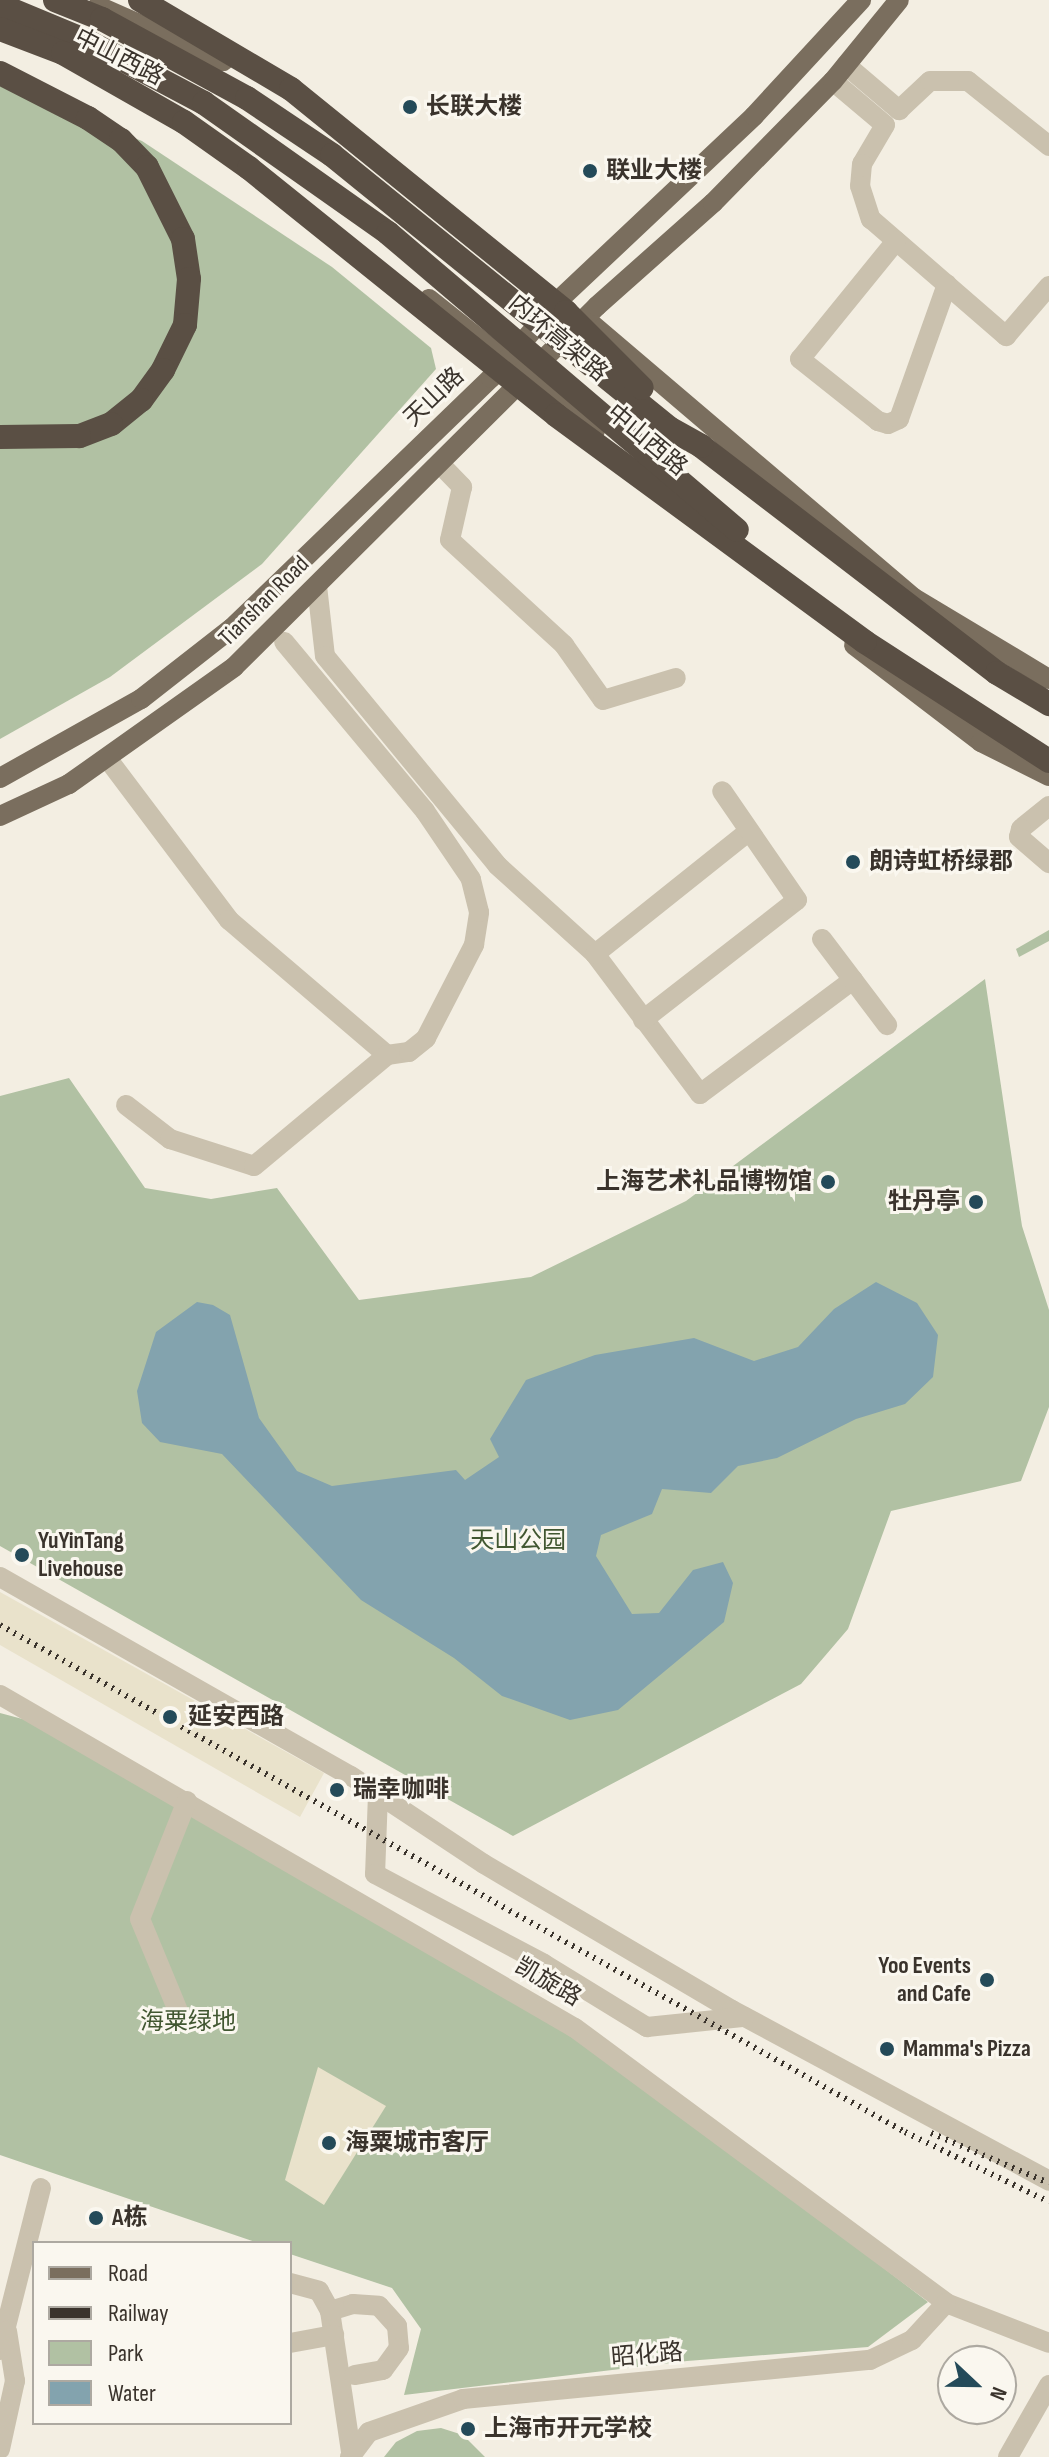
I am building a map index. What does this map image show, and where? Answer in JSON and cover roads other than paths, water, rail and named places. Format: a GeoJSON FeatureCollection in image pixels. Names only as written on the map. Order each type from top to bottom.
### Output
{"type":"FeatureCollection","features":[{"type":"Feature","properties":{"kind":"highway","name":"内环高架路"},"geometry":{"type":"LineString","coordinates":[[55,0],[102,19],[247,98],[332,155],[669,428],[701,446],[997,673],[1049,704]]}},
{"type":"Feature","properties":{"kind":"highway"},"geometry":{"type":"LineString","coordinates":[[140,0],[291,89],[566,312],[701,446]]}},
{"type":"Feature","properties":{"kind":"highway","name":"内环高架路"},"geometry":{"type":"LineString","coordinates":[[0,5],[89,42],[204,103],[388,233],[865,642],[998,733],[1049,761]]}},
{"type":"Feature","properties":{"kind":"highway"},"geometry":{"type":"LineString","coordinates":[[0,30],[63,53],[184,122],[249,168],[556,415],[865,642]]}},
{"type":"Feature","properties":{"kind":"highway"},"geometry":{"type":"LineString","coordinates":[[0,73],[88,118],[121,140],[147,167],[183,239],[189,279],[185,325],[163,370],[141,400],[111,424],[79,436],[0,437]]}},
{"type":"Feature","properties":{"kind":"main road","name":"中山西路"},"geometry":{"type":"LineString","coordinates":[[83,0],[209,53],[318,117],[561,298],[914,598],[1049,679]]}},
{"type":"Feature","properties":{"kind":"main road","name":"天山路"},"geometry":{"type":"LineString","coordinates":[[0,778],[141,699],[232,628],[509,359],[561,298],[754,116],[861,0]]}},
{"type":"Feature","properties":{"kind":"main road"},"geometry":{"type":"LineString","coordinates":[[585,319],[713,203],[840,73],[899,0]]}},
{"type":"Feature","properties":{"kind":"main road","name":"中山西路"},"geometry":{"type":"LineString","coordinates":[[0,30],[60,55],[162,108],[258,170],[509,359],[875,663],[981,742],[1049,776]]}},
{"type":"Feature","properties":{"kind":"main road","name":"Tianshan Road"},"geometry":{"type":"LineString","coordinates":[[0,816],[69,784],[234,667],[585,319]]}},
{"type":"Feature","properties":{"kind":"street"},"geometry":{"type":"LineString","coordinates":[[840,73],[892,118]]}},
{"type":"Feature","properties":{"kind":"street"},"geometry":{"type":"LineString","coordinates":[[1049,146],[968,81],[930,81],[892,118],[862,164],[860,186],[871,219],[1006,336],[1049,286]]}},
{"type":"Feature","properties":{"kind":"street"},"geometry":{"type":"LineString","coordinates":[[896,241],[800,359],[878,421],[888,424],[899,419],[947,284]]}},
{"type":"Feature","properties":{"kind":"street"},"geometry":{"type":"LineString","coordinates":[[440,464],[462,487],[450,540],[564,645],[603,700],[676,678]]}},
{"type":"Feature","properties":{"kind":"street"},"geometry":{"type":"LineString","coordinates":[[317,586],[325,656],[497,865],[595,954],[700,1094],[853,980]]}},
{"type":"Feature","properties":{"kind":"street"},"geometry":{"type":"LineString","coordinates":[[126,1105],[170,1139],[254,1166],[387,1055],[409,1052],[426,1038],[474,945],[479,912],[471,879],[425,811],[284,642]]}},
{"type":"Feature","properties":{"kind":"street"},"geometry":{"type":"LineString","coordinates":[[107,758],[229,920],[387,1055]]}},
{"type":"Feature","properties":{"kind":"street"},"geometry":{"type":"LineString","coordinates":[[643,1020],[797,900],[722,791]]}},
{"type":"Feature","properties":{"kind":"street"},"geometry":{"type":"LineString","coordinates":[[1049,806],[1021,829],[1019,837],[1049,863]]}},
{"type":"Feature","properties":{"kind":"street"},"geometry":{"type":"LineString","coordinates":[[595,954],[749,831]]}},
{"type":"Feature","properties":{"kind":"street"},"geometry":{"type":"LineString","coordinates":[[822,939],[887,1025]]}},
{"type":"Feature","properties":{"kind":"street"},"geometry":{"type":"LineString","coordinates":[[0,1577],[378,1794],[744,2017],[1049,2181]]}},
{"type":"Feature","properties":{"kind":"street","name":"凯旋路"},"geometry":{"type":"LineString","coordinates":[[0,1695],[575,2028],[946,2303],[1049,2343]]}},
{"type":"Feature","properties":{"kind":"street"},"geometry":{"type":"LineString","coordinates":[[378,1794],[375,1874],[544,1964],[647,2027],[744,2017]]}},
{"type":"Feature","properties":{"kind":"street"},"geometry":{"type":"LineString","coordinates":[[181,2018],[140,1919],[187,1801]]}},
{"type":"Feature","properties":{"kind":"street"},"geometry":{"type":"LineString","coordinates":[[0,2350],[41,2188]]}},
{"type":"Feature","properties":{"kind":"street"},"geometry":{"type":"LineString","coordinates":[[292,2284],[319,2291],[330,2311],[351,2454]]}},
{"type":"Feature","properties":{"kind":"street","name":"昭化路"},"geometry":{"type":"LineString","coordinates":[[351,2454],[369,2432],[463,2399],[870,2360],[912,2340],[946,2303]]}},
{"type":"Feature","properties":{"kind":"street"},"geometry":{"type":"LineString","coordinates":[[330,2311],[353,2304],[379,2306],[397,2326],[399,2348],[383,2370],[354,2375]]}},
{"type":"Feature","properties":{"kind":"street"},"geometry":{"type":"LineString","coordinates":[[0,2449],[15,2381],[6,2327]]}},
{"type":"Feature","properties":{"kind":"street"},"geometry":{"type":"LineString","coordinates":[[292,2343],[334,2335]]}},
{"type":"Feature","properties":{"kind":"street"},"geometry":{"type":"LineString","coordinates":[[1008,2457],[1049,2385]]}},
{"type":"Feature","properties":{"kind":"water"},"geometry":{"type":"Polygon","coordinates":[[[876,1282],[917,1303],[938,1335],[933,1377],[905,1404],[856,1419],[777,1458],[738,1466],[711,1493],[662,1489],[652,1514],[601,1535],[596,1556],[632,1614],[659,1613],[693,1570],[723,1562],[733,1583],[724,1622],[618,1710],[570,1720],[502,1696],[454,1658],[361,1600],[222,1454],[160,1442],[142,1423],[137,1391],[156,1332],[197,1302],[213,1305],[230,1315],[259,1418],[297,1471],[332,1486],[456,1470],[465,1480],[499,1457],[490,1439],[526,1380],[595,1355],[694,1338],[754,1361],[798,1347],[834,1309],[876,1282]]]}},
{"type":"Feature","properties":{"kind":"railway"},"geometry":{"type":"LineString","coordinates":[[0,1625],[905,2132],[1049,2202]]}},
{"type":"Feature","properties":{"kind":"railway"},"geometry":{"type":"LineString","coordinates":[[931,2133],[1049,2183]]}},
{"type":"Feature","properties":{"kind":"place","name":"长联大楼"},"geometry":{"type":"Point","coordinates":[410,107]}},
{"type":"Feature","properties":{"kind":"place","name":"联业大楼"},"geometry":{"type":"Point","coordinates":[590,171]}},
{"type":"Feature","properties":{"kind":"place","name":"朗诗虹桥绿郡"},"geometry":{"type":"Point","coordinates":[853,862]}},
{"type":"Feature","properties":{"kind":"place","name":"上海艺术礼品博物馆"},"geometry":{"type":"Point","coordinates":[828,1182]}},
{"type":"Feature","properties":{"kind":"place","name":"牡丹亭"},"geometry":{"type":"Point","coordinates":[976,1202]}},
{"type":"Feature","properties":{"kind":"place","name":"YuYinTang Livehouse"},"geometry":{"type":"Point","coordinates":[22,1555]}},
{"type":"Feature","properties":{"kind":"place","name":"延安西路"},"geometry":{"type":"Point","coordinates":[170,1717]}},
{"type":"Feature","properties":{"kind":"place","name":"瑞幸咖啡"},"geometry":{"type":"Point","coordinates":[337,1790]}},
{"type":"Feature","properties":{"kind":"place","name":"Yoo Events and Cafe"},"geometry":{"type":"Point","coordinates":[987,1980]}},
{"type":"Feature","properties":{"kind":"place","name":"Mamma's Pizza"},"geometry":{"type":"Point","coordinates":[887,2049]}},
{"type":"Feature","properties":{"kind":"place","name":"海粟城市客厅"},"geometry":{"type":"Point","coordinates":[329,2143]}},
{"type":"Feature","properties":{"kind":"place","name":"A栋"},"geometry":{"type":"Point","coordinates":[96,2218]}},
{"type":"Feature","properties":{"kind":"place","name":"上海市开元学校"},"geometry":{"type":"Point","coordinates":[468,2429]}},
{"type":"Feature","properties":{"kind":"park label","name":"天山公园"},"geometry":{"type":"Point","coordinates":[518,1541]}},
{"type":"Feature","properties":{"kind":"park label","name":"海粟绿地"},"geometry":{"type":"Point","coordinates":[188,2022]}}]}
